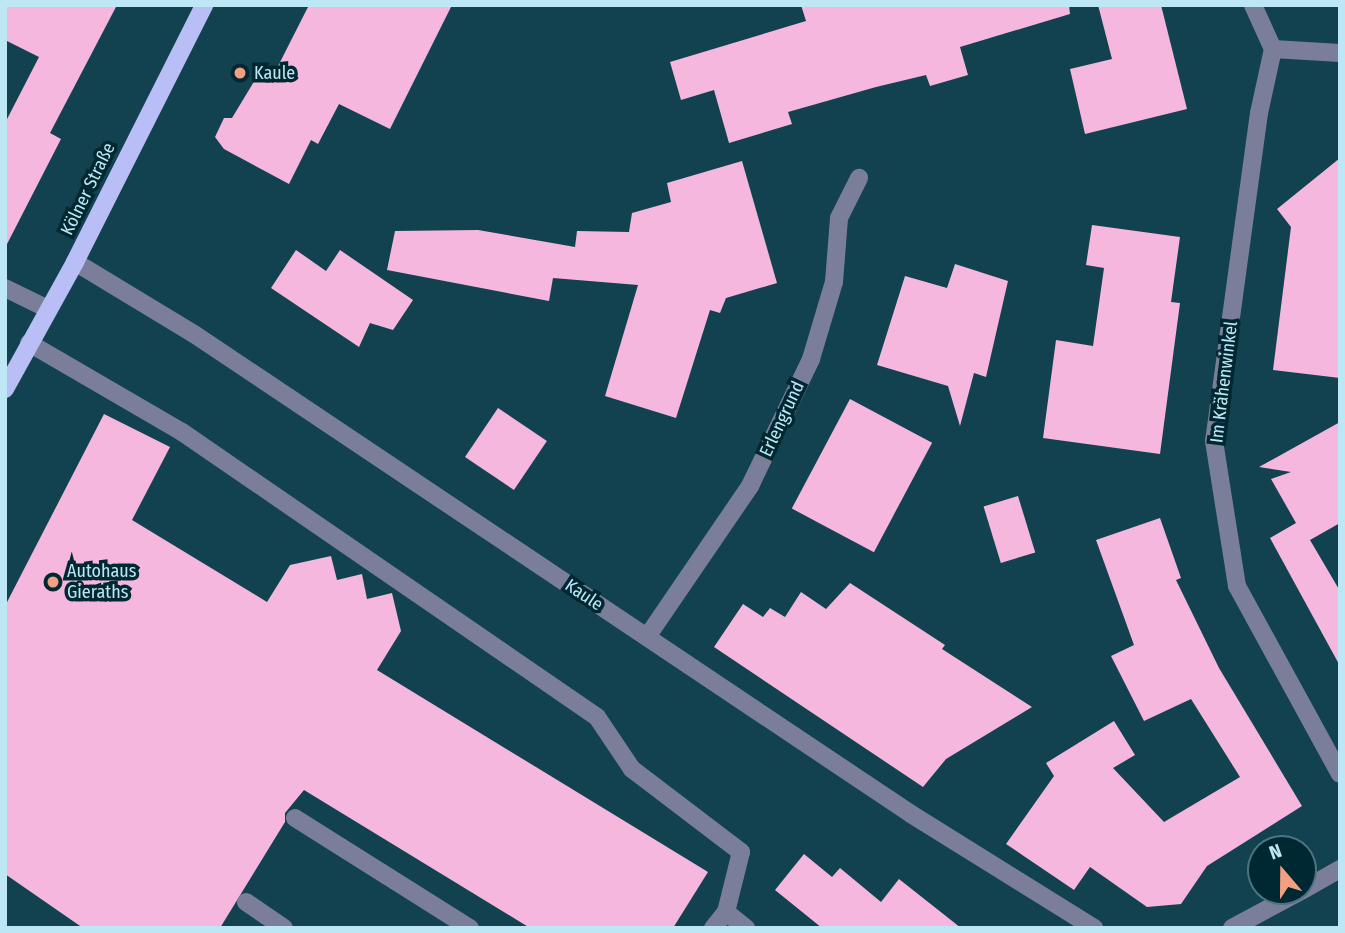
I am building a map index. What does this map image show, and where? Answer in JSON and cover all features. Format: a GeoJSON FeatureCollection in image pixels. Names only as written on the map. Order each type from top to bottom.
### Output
{"type":"FeatureCollection","features":[{"type":"Feature","properties":{"kind":"main road","name":"Kölner Straße"},"geometry":{"type":"LineString","coordinates":[[5,388],[75,262],[204,5]]}},
{"type":"Feature","properties":{"kind":"street"},"geometry":{"type":"LineString","coordinates":[[1252,5],[1273,49],[1340,53]]}},
{"type":"Feature","properties":{"kind":"street","name":"Im Krähenwinkel"},"geometry":{"type":"LineString","coordinates":[[1273,49],[1259,113],[1214,441],[1237,586],[1340,774]]}},
{"type":"Feature","properties":{"kind":"street","name":"Erlengrund"},"geometry":{"type":"LineString","coordinates":[[647,637],[750,486],[811,359],[834,282],[839,218],[859,178]]}},
{"type":"Feature","properties":{"kind":"street","name":"Kaule"},"geometry":{"type":"LineString","coordinates":[[75,262],[194,334],[911,814],[1094,928]]}},
{"type":"Feature","properties":{"kind":"street"},"geometry":{"type":"LineString","coordinates":[[5,288],[48,309]]}},
{"type":"Feature","properties":{"kind":"street"},"geometry":{"type":"LineString","coordinates":[[29,343],[181,432],[597,718],[632,769],[741,852],[726,912],[713,928]]}},
{"type":"Feature","properties":{"kind":"street"},"geometry":{"type":"LineString","coordinates":[[295,818],[470,928]]}},
{"type":"Feature","properties":{"kind":"street"},"geometry":{"type":"LineString","coordinates":[[1317,882],[1340,869]]}},
{"type":"Feature","properties":{"kind":"street"},"geometry":{"type":"LineString","coordinates":[[246,902],[284,928]]}},
{"type":"Feature","properties":{"kind":"street"},"geometry":{"type":"LineString","coordinates":[[1232,928],[1274,905]]}},
{"type":"Feature","properties":{"kind":"street"},"geometry":{"type":"LineString","coordinates":[[726,912],[746,928]]}},
{"type":"Feature","properties":{"kind":"building"},"geometry":{"type":"Polygon","coordinates":[[[5,5],[117,5],[50,133],[61,139],[5,248],[5,123],[39,57],[5,40],[5,5]]]}},
{"type":"Feature","properties":{"kind":"building"},"geometry":{"type":"Polygon","coordinates":[[[309,5],[452,5],[390,129],[339,104],[318,144],[311,140],[289,184],[224,149],[215,137],[224,118],[232,118],[261,70],[273,76],[309,5]]]}},
{"type":"Feature","properties":{"kind":"building"},"geometry":{"type":"Polygon","coordinates":[[[801,5],[1069,5],[1070,14],[960,47],[968,75],[930,86],[926,75],[788,112],[792,124],[729,143],[714,90],[681,100],[670,62],[806,21],[801,5]]]}},
{"type":"Feature","properties":{"kind":"building"},"geometry":{"type":"Polygon","coordinates":[[[1098,5],[1161,5],[1187,109],[1085,134],[1070,69],[1112,59],[1098,5]]]}},
{"type":"Feature","properties":{"kind":"building"},"geometry":{"type":"Polygon","coordinates":[[[1340,158],[1340,378],[1273,370],[1291,227],[1277,209],[1340,158]]]}},
{"type":"Feature","properties":{"kind":"building"},"geometry":{"type":"Polygon","coordinates":[[[742,161],[777,283],[726,298],[720,313],[710,310],[676,418],[605,396],[638,285],[553,278],[549,301],[387,270],[395,231],[478,230],[575,247],[577,231],[629,232],[632,213],[671,202],[667,183],[742,161]]]}},
{"type":"Feature","properties":{"kind":"building"},"geometry":{"type":"Polygon","coordinates":[[[1092,225],[1180,237],[1171,302],[1180,303],[1160,454],[1043,438],[1056,340],[1093,346],[1104,268],[1086,265],[1092,225]]]}},
{"type":"Feature","properties":{"kind":"building"},"geometry":{"type":"Polygon","coordinates":[[[296,250],[326,271],[340,250],[413,300],[393,330],[370,323],[359,347],[271,288],[296,250]]]}},
{"type":"Feature","properties":{"kind":"building"},"geometry":{"type":"Polygon","coordinates":[[[955,264],[1008,281],[986,377],[974,373],[960,426],[948,386],[877,365],[905,276],[947,288],[955,264]]]}},
{"type":"Feature","properties":{"kind":"building"},"geometry":{"type":"Polygon","coordinates":[[[850,399],[932,443],[874,552],[792,508],[850,399]]]}},
{"type":"Feature","properties":{"kind":"building"},"geometry":{"type":"Polygon","coordinates":[[[498,408],[547,441],[514,490],[465,457],[498,408]]]}},
{"type":"Feature","properties":{"kind":"building"},"geometry":{"type":"Polygon","coordinates":[[[104,414],[170,447],[132,520],[267,602],[290,565],[331,556],[337,580],[362,574],[367,599],[392,593],[401,631],[377,670],[708,872],[673,928],[530,928],[304,790],[285,813],[285,822],[220,928],[83,928],[5,874],[5,606],[104,414]]]}},
{"type":"Feature","properties":{"kind":"building"},"geometry":{"type":"Polygon","coordinates":[[[1340,422],[1340,523],[1310,540],[1340,591],[1340,666],[1270,538],[1296,523],[1271,479],[1291,472],[1259,467],[1340,422]]]}},
{"type":"Feature","properties":{"kind":"building"},"geometry":{"type":"Polygon","coordinates":[[[1018,496],[1035,552],[1001,563],[984,507],[1018,496]]]}},
{"type":"Feature","properties":{"kind":"building"},"geometry":{"type":"Polygon","coordinates":[[[1160,518],[1181,578],[1176,580],[1219,668],[1302,806],[1256,835],[1247,835],[1247,841],[1207,866],[1181,904],[1147,907],[1090,867],[1074,890],[1006,844],[1054,776],[1046,763],[1114,721],[1135,755],[1113,768],[1164,822],[1240,777],[1191,699],[1144,721],[1111,656],[1134,645],[1096,540],[1160,518]]]}},
{"type":"Feature","properties":{"kind":"building"},"geometry":{"type":"Polygon","coordinates":[[[850,583],[945,645],[942,649],[1032,707],[946,759],[923,787],[714,647],[743,604],[763,617],[770,608],[785,617],[801,592],[826,609],[850,583]]]}},
{"type":"Feature","properties":{"kind":"building"},"geometry":{"type":"Polygon","coordinates":[[[804,854],[832,877],[840,868],[881,902],[899,879],[961,928],[822,928],[775,890],[804,854]]]}},
{"type":"Feature","properties":{"kind":"place","name":"Kaule"},"geometry":{"type":"Point","coordinates":[240,73]}},
{"type":"Feature","properties":{"kind":"place","name":"Autohaus Gieraths"},"geometry":{"type":"Point","coordinates":[53,582]}}]}
